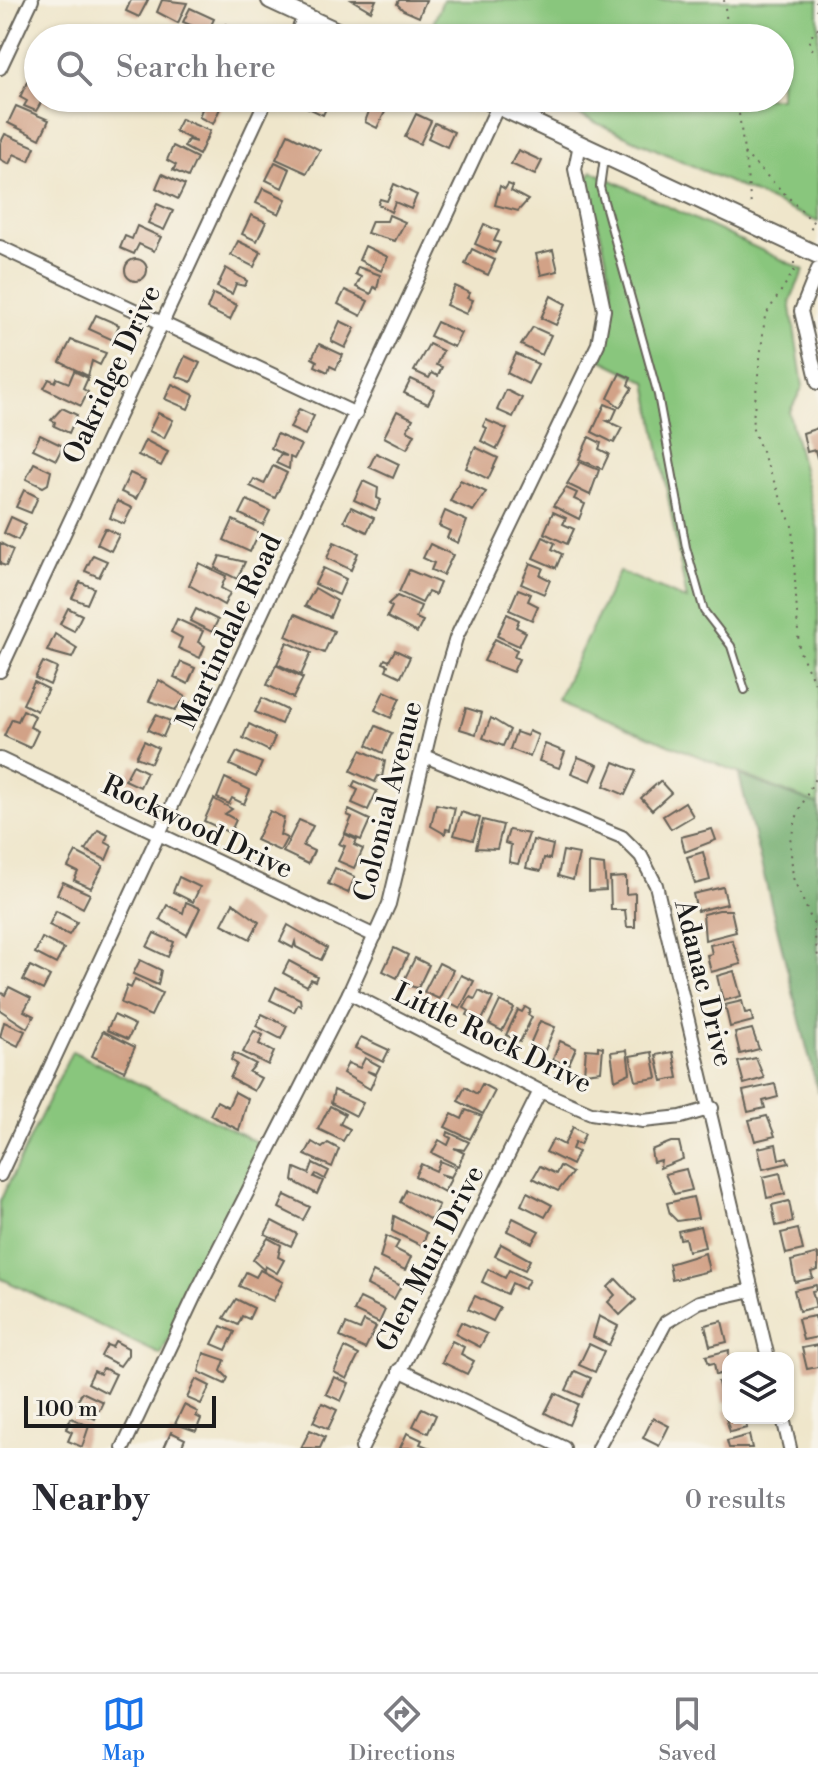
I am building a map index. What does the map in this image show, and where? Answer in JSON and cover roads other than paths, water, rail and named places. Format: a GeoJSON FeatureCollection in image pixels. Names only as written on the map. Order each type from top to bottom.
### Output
{"type":"FeatureCollection","features":[{"type":"Feature","properties":{"kind":"street"},"geometry":{"type":"LineString","coordinates":[[0,68],[32,0]]}},
{"type":"Feature","properties":{"kind":"street"},"geometry":{"type":"LineString","coordinates":[[270,0],[322,24]]}},
{"type":"Feature","properties":{"kind":"street"},"geometry":{"type":"LineString","coordinates":[[301,24],[313,0]]}},
{"type":"Feature","properties":{"kind":"street","name":"Oakridge Drive"},"geometry":{"type":"LineString","coordinates":[[0,671],[261,112]]}},
{"type":"Feature","properties":{"kind":"street","name":"Martindale Road"},"geometry":{"type":"LineString","coordinates":[[0,1175],[495,112]]}},
{"type":"Feature","properties":{"kind":"street"},"geometry":{"type":"LineString","coordinates":[[511,112],[818,255]]}},
{"type":"Feature","properties":{"kind":"street","name":"Colonial Avenue"},"geometry":{"type":"LineString","coordinates":[[123,1448],[195,1295],[349,993],[389,904],[456,638],[598,344],[603,326],[602,291],[575,169],[580,144]]}},
{"type":"Feature","properties":{"kind":"street"},"geometry":{"type":"LineString","coordinates":[[0,247],[356,414]]}},
{"type":"Feature","properties":{"kind":"street"},"geometry":{"type":"LineString","coordinates":[[818,269],[801,311],[818,383]]}},
{"type":"Feature","properties":{"kind":"street","name":"Adanac Drive"},"geometry":{"type":"LineString","coordinates":[[425,756],[605,830],[634,846],[656,885],[712,1108],[767,1352]]}},
{"type":"Feature","properties":{"kind":"street","name":"Rockwood Drive"},"geometry":{"type":"LineString","coordinates":[[0,759],[375,936]]}},
{"type":"Feature","properties":{"kind":"street","name":"Little Rock Drive"},"geometry":{"type":"LineString","coordinates":[[349,993],[540,1091],[591,1113],[643,1121],[681,1117],[712,1108]]}},
{"type":"Feature","properties":{"kind":"street","name":"Glen Muir Drive"},"geometry":{"type":"LineString","coordinates":[[362,1448],[540,1091]]}},
{"type":"Feature","properties":{"kind":"street"},"geometry":{"type":"LineString","coordinates":[[598,1448],[666,1322],[699,1302],[752,1290]]}},
{"type":"Feature","properties":{"kind":"street"},"geometry":{"type":"LineString","coordinates":[[399,1370],[564,1448]]}},
{"type":"Feature","properties":{"kind":"street"},"geometry":{"type":"LineString","coordinates":[[784,1424],[790,1448]]}},
{"type":"Feature","properties":{"kind":"lane"},"geometry":{"type":"LineString","coordinates":[[604,155],[600,187],[658,395],[686,547],[704,611],[731,646],[745,690]]}}]}
